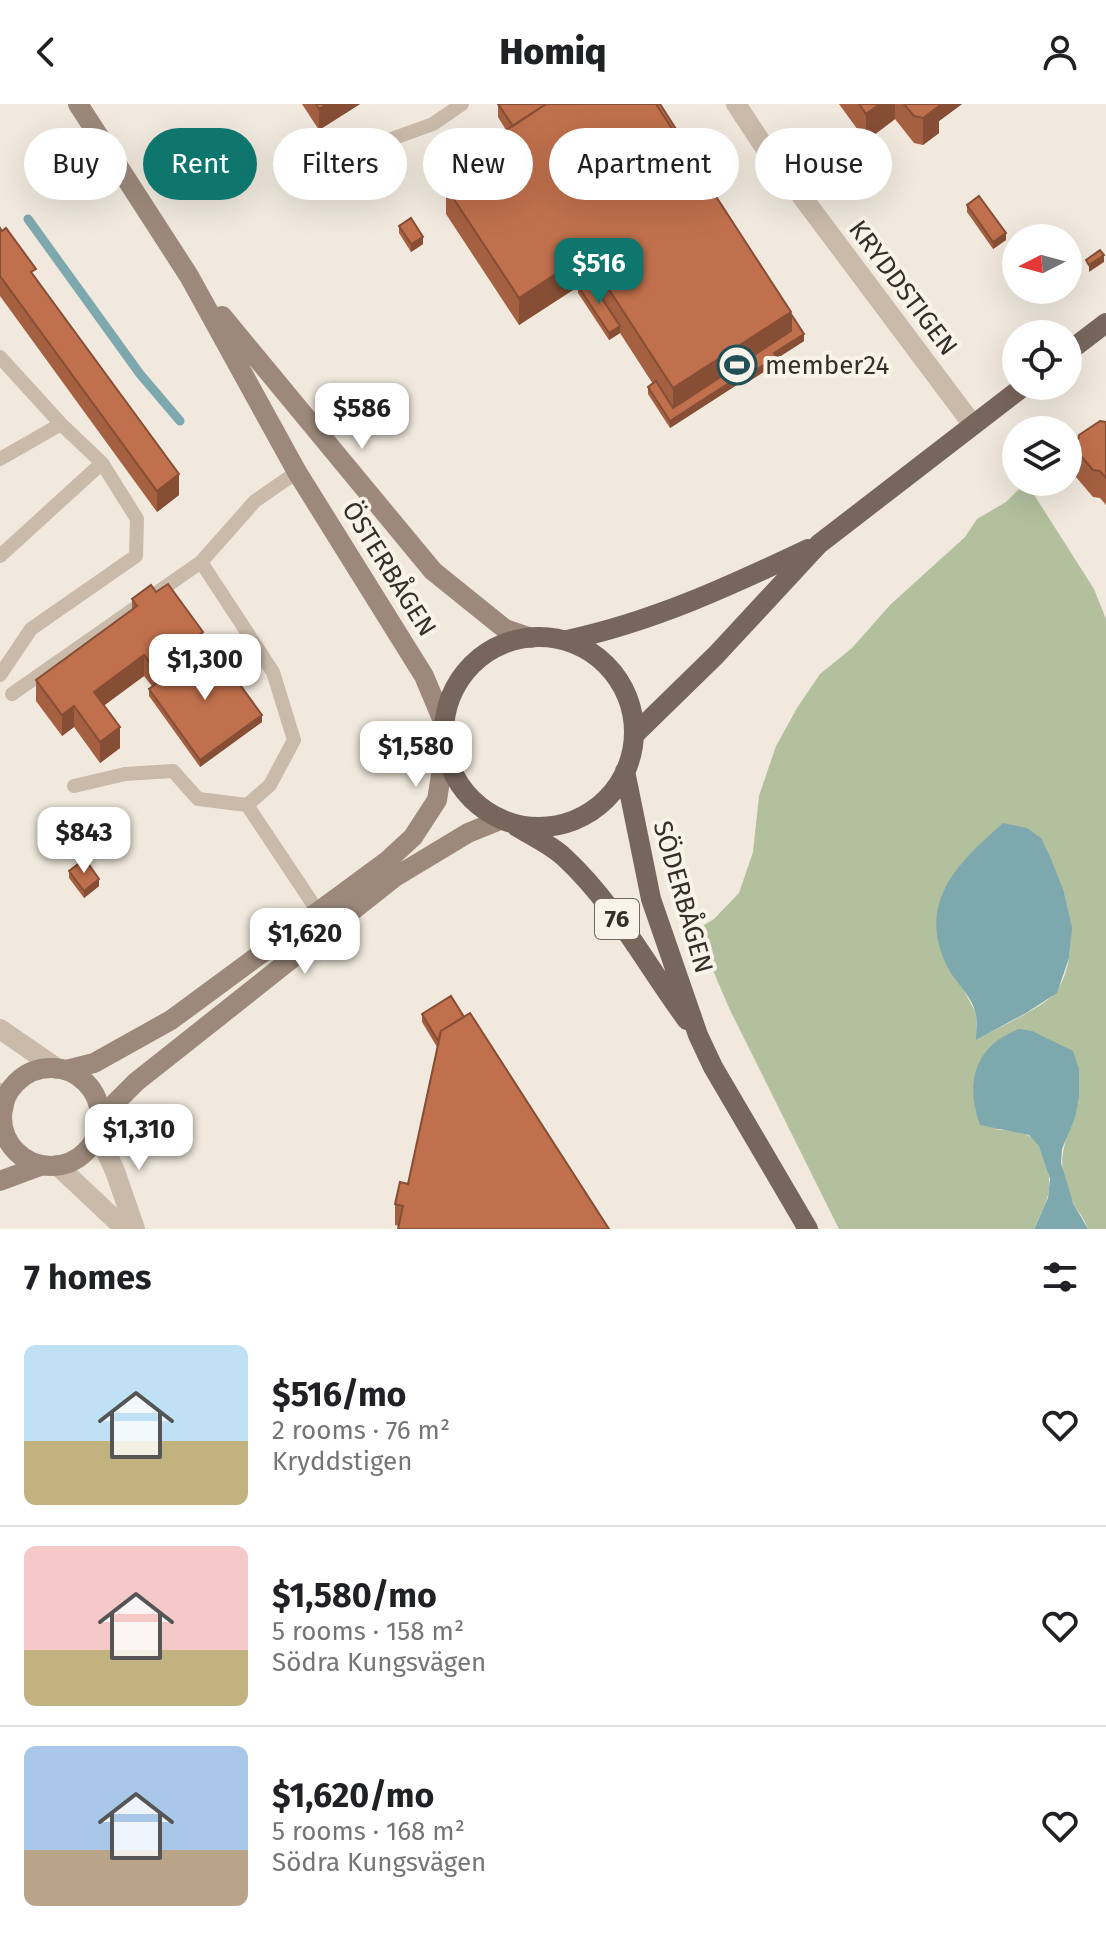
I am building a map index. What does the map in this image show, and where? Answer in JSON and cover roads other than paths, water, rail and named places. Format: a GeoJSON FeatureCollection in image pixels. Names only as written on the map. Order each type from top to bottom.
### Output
{"type":"FeatureCollection","features":[{"type":"Feature","properties":{"kind":"main road","name":"ÖSTERBÅGEN"},"geometry":{"type":"LineString","coordinates":[[78,104],[189,276],[297,472],[424,676],[445,726]]}},
{"type":"Feature","properties":{"kind":"main road","name":"ÖSTERBÅGEN"},"geometry":{"type":"LineString","coordinates":[[189,276],[433,571],[505,629],[531,638]]}},
{"type":"Feature","properties":{"kind":"main road"},"geometry":{"type":"LineString","coordinates":[[1082,341],[1106,323]]}},
{"type":"Feature","properties":{"kind":"main road"},"geometry":{"type":"LineString","coordinates":[[634,735],[716,655],[819,544],[1006,400]]}},
{"type":"Feature","properties":{"kind":"main road"},"geometry":{"type":"LineString","coordinates":[[50,1165],[30,1161],[8,1140],[2,1113],[13,1087],[36,1070],[62,1070],[94,1063],[171,1020],[319,913],[413,837],[437,800],[445,750],[447,705],[457,683],[470,666],[490,650],[531,638],[567,640],[602,632],[712,595],[819,544]]}},
{"type":"Feature","properties":{"kind":"main road"},"geometry":{"type":"LineString","coordinates":[[445,750],[452,772],[464,793],[481,809],[507,822],[552,827],[575,821],[599,807],[625,771],[634,735],[626,689],[611,666],[591,650],[567,640]]}},
{"type":"Feature","properties":{"kind":"main road","name":"SÖDERBÅGEN"},"geometry":{"type":"LineString","coordinates":[[625,771],[651,899],[698,1035],[713,1067],[808,1229]]}},
{"type":"Feature","properties":{"kind":"main road"},"geometry":{"type":"LineString","coordinates":[[0,1181],[74,1160],[84,1153],[99,1125],[136,1082],[395,877],[468,833],[507,822]]}},
{"type":"Feature","properties":{"kind":"main road","name":"SÖDERBÅGEN"},"geometry":{"type":"LineString","coordinates":[[507,822],[562,855],[579,873],[617,918],[698,1035]]}},
{"type":"Feature","properties":{"kind":"main road"},"geometry":{"type":"LineString","coordinates":[[62,1070],[79,1077],[93,1092],[99,1125]]}},
{"type":"Feature","properties":{"kind":"street","name":"KRYDDSTIGEN"},"geometry":{"type":"LineString","coordinates":[[736,104],[761,142],[973,425]]}},
{"type":"Feature","properties":{"kind":"street"},"geometry":{"type":"LineString","coordinates":[[0,1029],[62,1070]]}},
{"type":"Feature","properties":{"kind":"street"},"geometry":{"type":"LineString","coordinates":[[99,1125],[135,1229]]}},
{"type":"Feature","properties":{"kind":"street"},"geometry":{"type":"LineString","coordinates":[[50,1165],[125,1229]]}},
{"type":"Feature","properties":{"kind":"lane"},"geometry":{"type":"LineString","coordinates":[[407,133],[433,124],[462,104]]}},
{"type":"Feature","properties":{"kind":"lane"},"geometry":{"type":"LineString","coordinates":[[0,357],[61,424],[102,463],[137,519],[136,556],[31,629],[0,675]]}},
{"type":"Feature","properties":{"kind":"lane"},"geometry":{"type":"LineString","coordinates":[[0,459],[61,424]]}},
{"type":"Feature","properties":{"kind":"lane"},"geometry":{"type":"LineString","coordinates":[[0,556],[102,463]]}},
{"type":"Feature","properties":{"kind":"lane"},"geometry":{"type":"LineString","coordinates":[[12,694],[201,562],[255,501],[297,472]]}},
{"type":"Feature","properties":{"kind":"lane"},"geometry":{"type":"LineString","coordinates":[[74,786],[125,774],[173,771],[198,799],[247,805],[270,785],[294,740],[273,672],[201,562]]}},
{"type":"Feature","properties":{"kind":"lane"},"geometry":{"type":"LineString","coordinates":[[247,805],[319,913]]}},
{"type":"Feature","properties":{"kind":"water"},"geometry":{"type":"Polygon","coordinates":[[[1003,823],[1027,828],[1041,838],[1064,892],[1072,928],[1069,958],[1057,993],[976,1040],[974,1008],[947,966],[936,922],[939,903],[957,869],[1003,823]]]}},
{"type":"Feature","properties":{"kind":"water"},"geometry":{"type":"Polygon","coordinates":[[[1019,1029],[1032,1031],[1073,1051],[1079,1069],[1079,1097],[1075,1118],[1062,1149],[1061,1163],[1073,1203],[1088,1229],[1034,1229],[1048,1198],[1050,1179],[1039,1146],[1029,1135],[980,1125],[973,1095],[977,1068],[992,1045],[1019,1029]]]}},
{"type":"Feature","properties":{"kind":"waterway"},"geometry":{"type":"LineString","coordinates":[[28,219],[140,374],[180,421]]}},
{"type":"Feature","properties":{"kind":"place","name":"member24"},"geometry":{"type":"Point","coordinates":[737,365]}}]}
